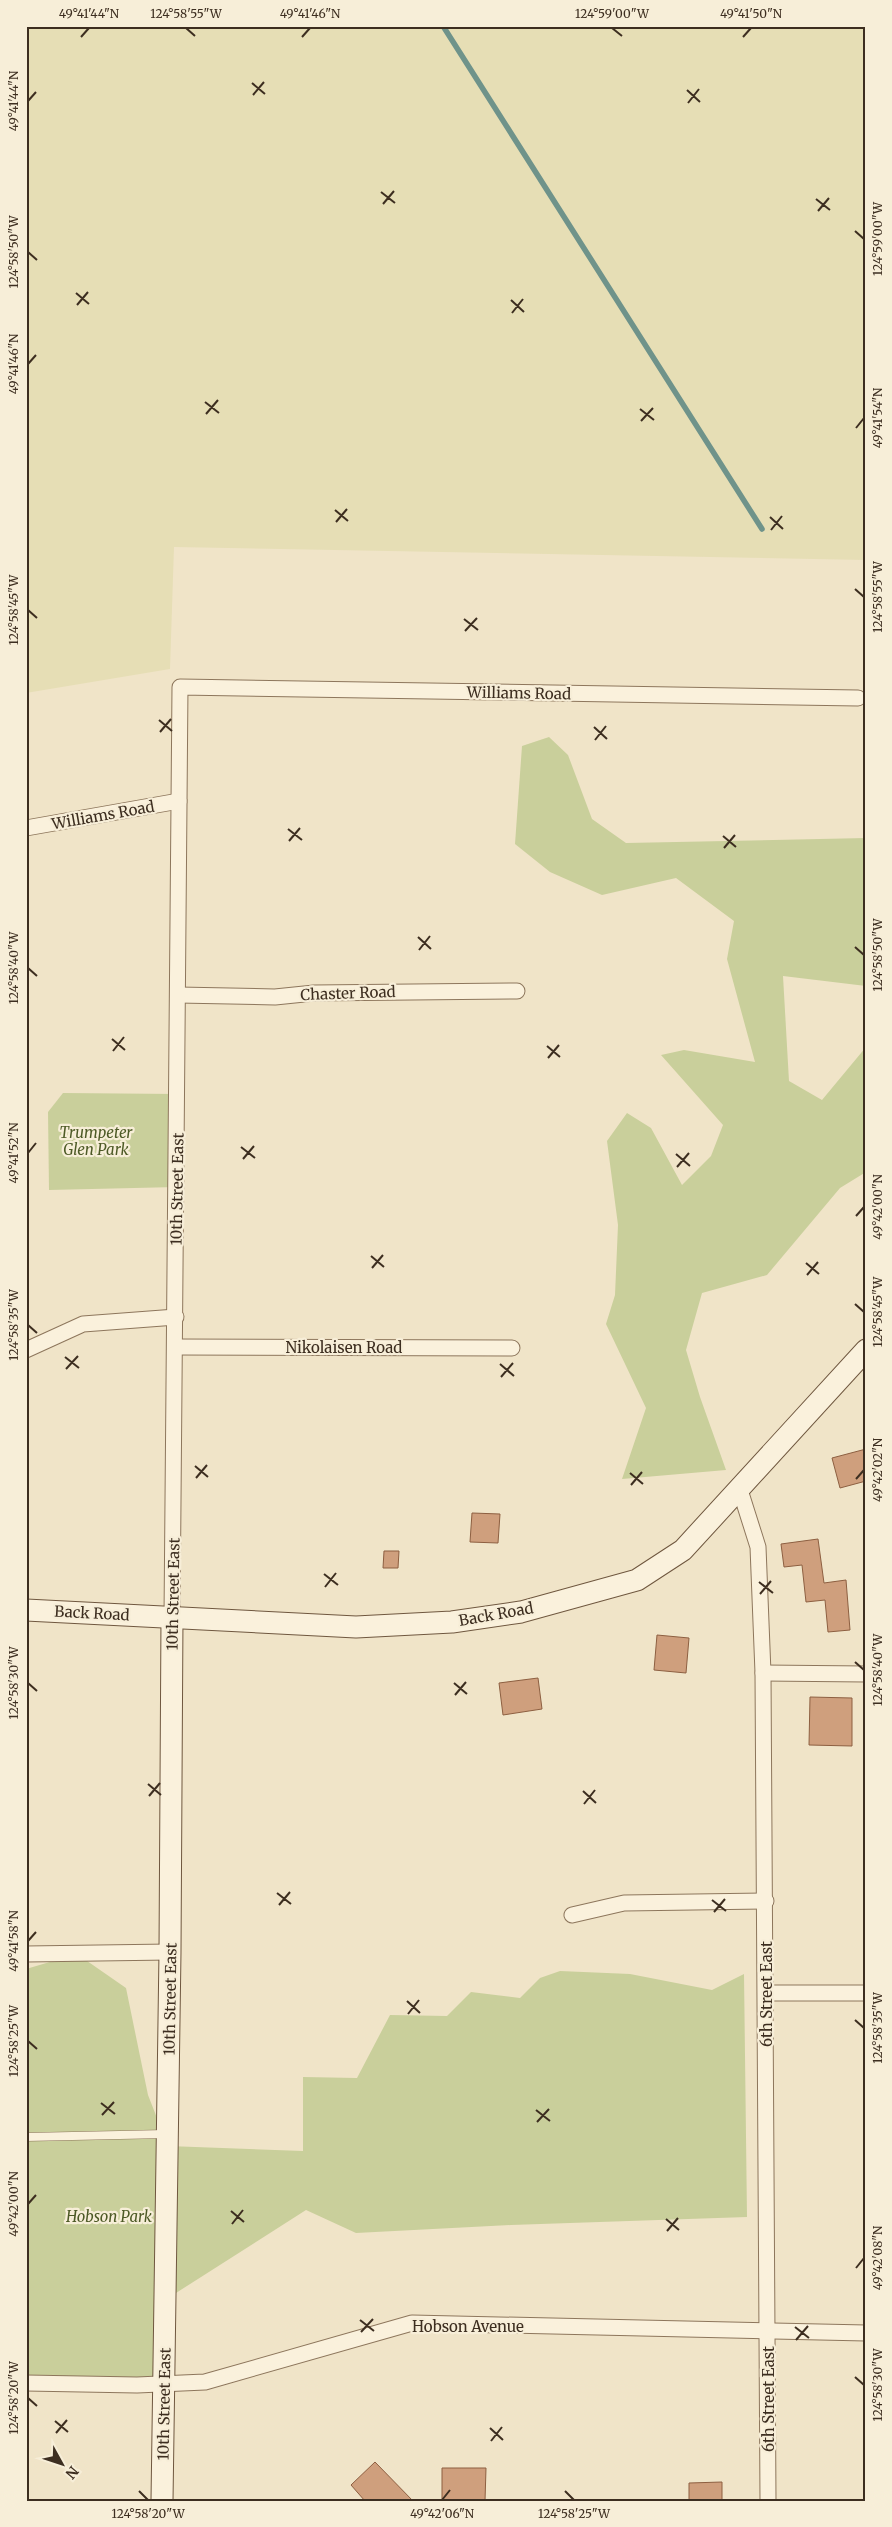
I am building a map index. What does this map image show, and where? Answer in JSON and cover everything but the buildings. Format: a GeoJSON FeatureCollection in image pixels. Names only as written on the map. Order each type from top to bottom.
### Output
{"type":"FeatureCollection","features":[{"type":"Feature","properties":{"kind":"street","name":"Williams Road"},"geometry":{"type":"LineString","coordinates":[[180,687],[858,698]]}},
{"type":"Feature","properties":{"kind":"street","name":"10th Street East"},"geometry":{"type":"LineString","coordinates":[[162,2501],[170,1952],[180,687]]}},
{"type":"Feature","properties":{"kind":"street","name":"Williams Road"},"geometry":{"type":"LineString","coordinates":[[26,828],[179,801]]}},
{"type":"Feature","properties":{"kind":"street","name":"Chaster Road"},"geometry":{"type":"LineString","coordinates":[[178,995],[274,997],[314,992],[517,991]]}},
{"type":"Feature","properties":{"kind":"street"},"geometry":{"type":"LineString","coordinates":[[26,1350],[83,1324],[176,1316]]}},
{"type":"Feature","properties":{"kind":"street","name":"Nikolaisen Road"},"geometry":{"type":"LineString","coordinates":[[176,1347],[512,1348]]}},
{"type":"Feature","properties":{"kind":"street","name":"Back Road"},"geometry":{"type":"LineString","coordinates":[[26,1610],[356,1627],[452,1622],[521,1612],[637,1580],[683,1550],[740,1490],[866,1350]]}},
{"type":"Feature","properties":{"kind":"street","name":"6th Street East"},"geometry":{"type":"LineString","coordinates":[[740,1490],[758,1547],[763,1673],[766,1901],[768,2501]]}},
{"type":"Feature","properties":{"kind":"street"},"geometry":{"type":"LineString","coordinates":[[763,1673],[866,1674]]}},
{"type":"Feature","properties":{"kind":"street"},"geometry":{"type":"LineString","coordinates":[[572,1915],[624,1903],[766,1901]]}},
{"type":"Feature","properties":{"kind":"street"},"geometry":{"type":"LineString","coordinates":[[26,1954],[170,1952]]}},
{"type":"Feature","properties":{"kind":"street"},"geometry":{"type":"LineString","coordinates":[[766,1993],[866,1993]]}},
{"type":"Feature","properties":{"kind":"street","name":"Hobson Avenue"},"geometry":{"type":"LineString","coordinates":[[26,2383],[164,2384],[205,2382],[412,2323],[866,2333]]}},
{"type":"Feature","properties":{"kind":"lane"},"geometry":{"type":"LineString","coordinates":[[26,2137],[168,2134]]}},
{"type":"Feature","properties":{"kind":"shaded area"},"geometry":{"type":"Polygon","coordinates":[[[26,26],[866,26],[866,560],[174,547],[170,669],[26,693],[26,26]]]}},
{"type":"Feature","properties":{"kind":"green space"},"geometry":{"type":"Polygon","coordinates":[[[549,737],[568,755],[592,819],[626,843],[866,838],[866,986],[783,976],[789,1081],[822,1100],[866,1047],[866,1172],[840,1188],[767,1275],[702,1293],[686,1350],[700,1397],[726,1470],[622,1479],[646,1408],[606,1324],[615,1295],[618,1225],[607,1141],[627,1113],[651,1128],[682,1185],[711,1156],[723,1125],[661,1055],[684,1050],[755,1062],[727,959],[734,921],[676,878],[602,895],[550,872],[515,844],[522,746],[549,737]]]}},
{"type":"Feature","properties":{"kind":"green space","name":"Trumpeter Glen Park"},"geometry":{"type":"Polygon","coordinates":[[[63,1093],[178,1094],[177,1187],[49,1190],[48,1112],[63,1093]]]}},
{"type":"Feature","properties":{"kind":"green space","name":"Hobson Park"},"geometry":{"type":"Polygon","coordinates":[[[77,1954],[126,1988],[148,2095],[168,2146],[303,2151],[303,2077],[357,2078],[390,2015],[447,2016],[471,1992],[520,1998],[540,1978],[560,1971],[630,1974],[712,1990],[744,1974],[747,2217],[511,2225],[356,2233],[306,2210],[165,2300],[164,2384],[26,2383],[26,1969],[77,1954]]]}},
{"type":"Feature","properties":{"kind":"waterway"},"geometry":{"type":"LineString","coordinates":[[443,26],[762,529]]}}]}
